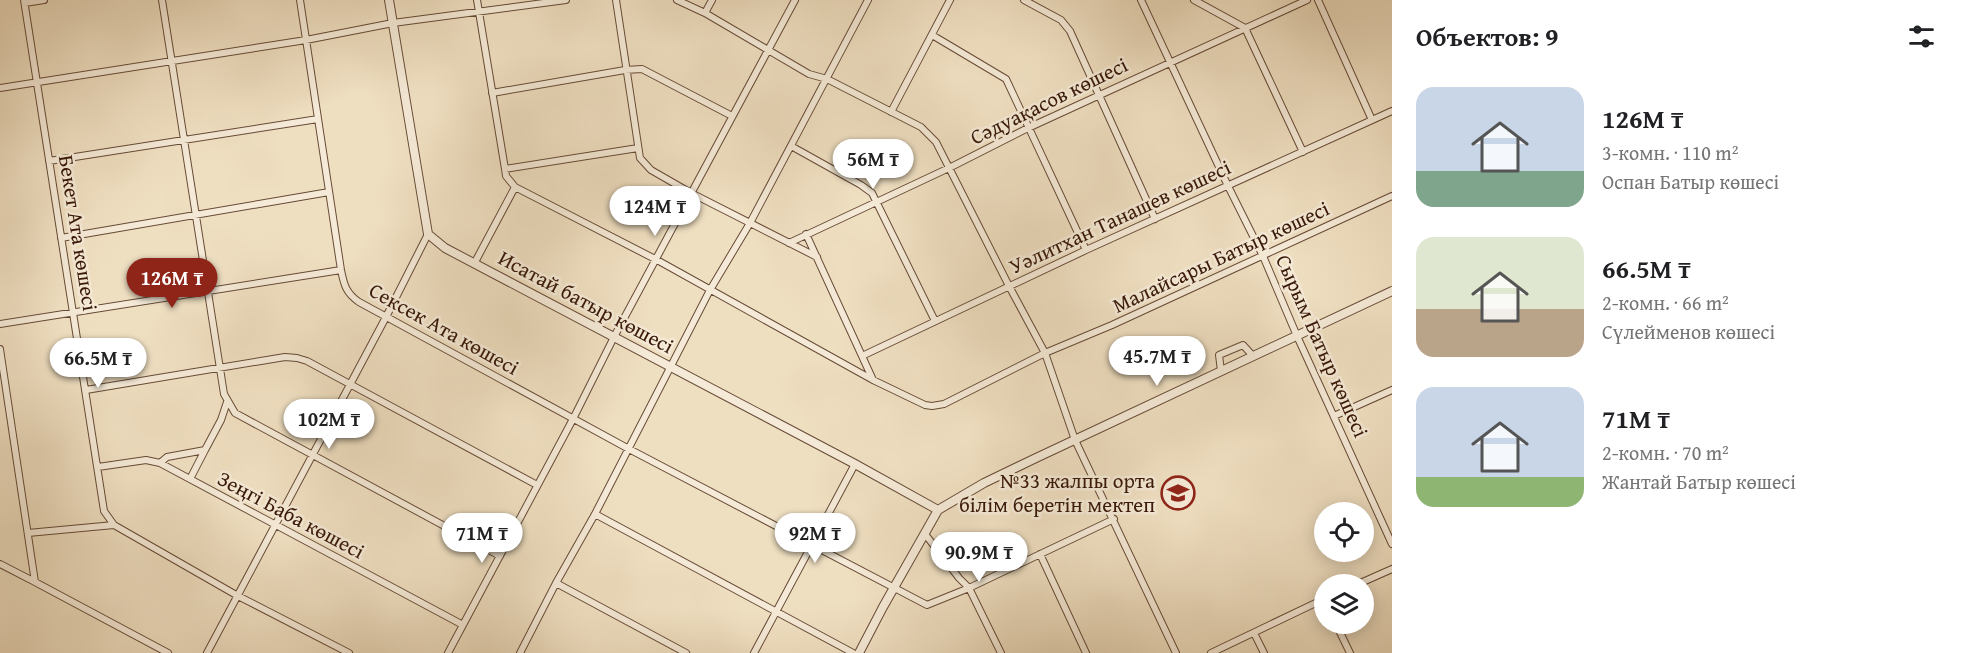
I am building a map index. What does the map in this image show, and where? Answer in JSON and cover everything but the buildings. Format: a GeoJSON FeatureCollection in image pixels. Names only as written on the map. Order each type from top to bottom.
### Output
{"type":"FeatureCollection","features":[{"type":"Feature","properties":{"kind":"street"},"geometry":{"type":"LineString","coordinates":[[25,2],[44,0]]}},
{"type":"Feature","properties":{"kind":"street"},"geometry":{"type":"LineString","coordinates":[[162,0],[219,368],[227,402],[235,413],[500,556]]}},
{"type":"Feature","properties":{"kind":"street","name":"Сексек Ата көшесі"},"geometry":{"type":"LineString","coordinates":[[300,0],[341,270],[349,294],[386,317],[573,419],[927,605],[969,588]]}},
{"type":"Feature","properties":{"kind":"street"},"geometry":{"type":"LineString","coordinates":[[207,653],[428,234],[389,0]]}},
{"type":"Feature","properties":{"kind":"street"},"geometry":{"type":"LineString","coordinates":[[474,264],[515,187],[506,176],[477,0]]}},
{"type":"Feature","properties":{"kind":"street"},"geometry":{"type":"LineString","coordinates":[[0,88],[306,40],[393,23],[566,0]]}},
{"type":"Feature","properties":{"kind":"street"},"geometry":{"type":"LineString","coordinates":[[616,0],[640,158],[651,170],[691,193],[817,257]]}},
{"type":"Feature","properties":{"kind":"street"},"geometry":{"type":"LineString","coordinates":[[677,0],[705,13],[809,74],[827,79],[921,127],[936,142],[1045,352],[1075,440],[1176,653]]}},
{"type":"Feature","properties":{"kind":"street"},"geometry":{"type":"LineString","coordinates":[[705,13],[712,0]]}},
{"type":"Feature","properties":{"kind":"street"},"geometry":{"type":"LineString","coordinates":[[448,653],[795,0]]}},
{"type":"Feature","properties":{"kind":"street"},"geometry":{"type":"LineString","coordinates":[[520,653],[711,290],[750,223],[868,0]]}},
{"type":"Feature","properties":{"kind":"street"},"geometry":{"type":"LineString","coordinates":[[891,112],[950,0]]}},
{"type":"Feature","properties":{"kind":"street"},"geometry":{"type":"LineString","coordinates":[[1024,0],[1061,20],[1070,31],[1155,219]]}},
{"type":"Feature","properties":{"kind":"street","name":"Сырым Батыр көшесі"},"geometry":{"type":"LineString","coordinates":[[1140,0],[1263,256],[1392,544]]}},
{"type":"Feature","properties":{"kind":"street"},"geometry":{"type":"LineString","coordinates":[[1194,0],[1245,28],[1303,152]]}},
{"type":"Feature","properties":{"kind":"street","name":"Сәдуақасов көшесі"},"geometry":{"type":"LineString","coordinates":[[789,243],[950,168],[1028,128],[1307,0]]}},
{"type":"Feature","properties":{"kind":"street"},"geometry":{"type":"LineString","coordinates":[[1318,0],[1372,120]]}},
{"type":"Feature","properties":{"kind":"street","name":"Бекет Ата көшесі"},"geometry":{"type":"LineString","coordinates":[[25,2],[104,511],[114,525]]}},
{"type":"Feature","properties":{"kind":"street"},"geometry":{"type":"LineString","coordinates":[[932,35],[1006,79],[1086,250]]}},
{"type":"Feature","properties":{"kind":"street"},"geometry":{"type":"LineString","coordinates":[[492,93],[642,69],[732,116]]}},
{"type":"Feature","properties":{"kind":"street","name":"Уәлитхан Танашев көшесі"},"geometry":{"type":"LineString","coordinates":[[862,356],[1086,250],[1392,111]]}},
{"type":"Feature","properties":{"kind":"street"},"geometry":{"type":"LineString","coordinates":[[50,161],[318,119]]}},
{"type":"Feature","properties":{"kind":"street"},"geometry":{"type":"LineString","coordinates":[[791,146],[872,193],[934,321]]}},
{"type":"Feature","properties":{"kind":"street"},"geometry":{"type":"LineString","coordinates":[[505,169],[638,148]]}},
{"type":"Feature","properties":{"kind":"street","name":"Малайсары Батыр көшесі"},"geometry":{"type":"LineString","coordinates":[[515,187],[657,260],[873,380],[925,405],[938,406],[1045,352],[1112,325],[1392,196]]}},
{"type":"Feature","properties":{"kind":"street"},"geometry":{"type":"LineString","coordinates":[[62,238],[329,192]]}},
{"type":"Feature","properties":{"kind":"street","name":"Исатай батыр көшесі"},"geometry":{"type":"LineString","coordinates":[[428,234],[445,248],[474,264],[938,510]]}},
{"type":"Feature","properties":{"kind":"street"},"geometry":{"type":"LineString","coordinates":[[806,234],[873,380]]}},
{"type":"Feature","properties":{"kind":"street"},"geometry":{"type":"LineString","coordinates":[[0,324],[341,270]]}},
{"type":"Feature","properties":{"kind":"street"},"geometry":{"type":"LineString","coordinates":[[859,653],[938,510],[984,483],[1392,291]]}},
{"type":"Feature","properties":{"kind":"street"},"geometry":{"type":"LineString","coordinates":[[1221,371],[1218,356],[1244,345],[1253,356]]}},
{"type":"Feature","properties":{"kind":"street"},"geometry":{"type":"LineString","coordinates":[[0,349],[35,582]]}},
{"type":"Feature","properties":{"kind":"street"},"geometry":{"type":"LineString","coordinates":[[86,390],[285,357],[297,358],[307,361],[537,485]]}},
{"type":"Feature","properties":{"kind":"street"},"geometry":{"type":"LineString","coordinates":[[1334,416],[1392,390]]}},
{"type":"Feature","properties":{"kind":"street"},"geometry":{"type":"LineString","coordinates":[[190,479],[221,420],[227,402]]}},
{"type":"Feature","properties":{"kind":"street"},"geometry":{"type":"LineString","coordinates":[[160,463],[167,458],[205,450]]}},
{"type":"Feature","properties":{"kind":"street","name":"Зеңгі Баба көшесі"},"geometry":{"type":"LineString","coordinates":[[98,467],[146,460],[160,463],[463,625]]}},
{"type":"Feature","properties":{"kind":"street"},"geometry":{"type":"LineString","coordinates":[[754,653],[855,464]]}},
{"type":"Feature","properties":{"kind":"street"},"geometry":{"type":"LineString","coordinates":[[595,514],[853,653]]}},
{"type":"Feature","properties":{"kind":"street"},"geometry":{"type":"LineString","coordinates":[[969,588],[1114,519]]}},
{"type":"Feature","properties":{"kind":"street"},"geometry":{"type":"LineString","coordinates":[[28,533],[114,525],[238,596],[349,653]]}},
{"type":"Feature","properties":{"kind":"street"},"geometry":{"type":"LineString","coordinates":[[924,534],[969,588],[1001,653]]}},
{"type":"Feature","properties":{"kind":"street"},"geometry":{"type":"LineString","coordinates":[[1040,554],[1086,653]]}},
{"type":"Feature","properties":{"kind":"street"},"geometry":{"type":"LineString","coordinates":[[0,564],[168,653]]}},
{"type":"Feature","properties":{"kind":"street"},"geometry":{"type":"LineString","coordinates":[[1374,577],[1392,569]]}},
{"type":"Feature","properties":{"kind":"street"},"geometry":{"type":"LineString","coordinates":[[556,583],[686,653]]}},
{"type":"Feature","properties":{"kind":"street"},"geometry":{"type":"LineString","coordinates":[[1211,653],[1314,605]]}},
{"type":"Feature","properties":{"kind":"street"},"geometry":{"type":"LineString","coordinates":[[1254,633],[1264,653]]}},
{"type":"Feature","properties":{"kind":"street"},"geometry":{"type":"LineString","coordinates":[[1341,634],[1350,653]]}},
{"type":"Feature","properties":{"kind":"place","name":"№33 жалпы орта білім беретін мектеп"},"geometry":{"type":"Point","coordinates":[1178,493]}}]}
